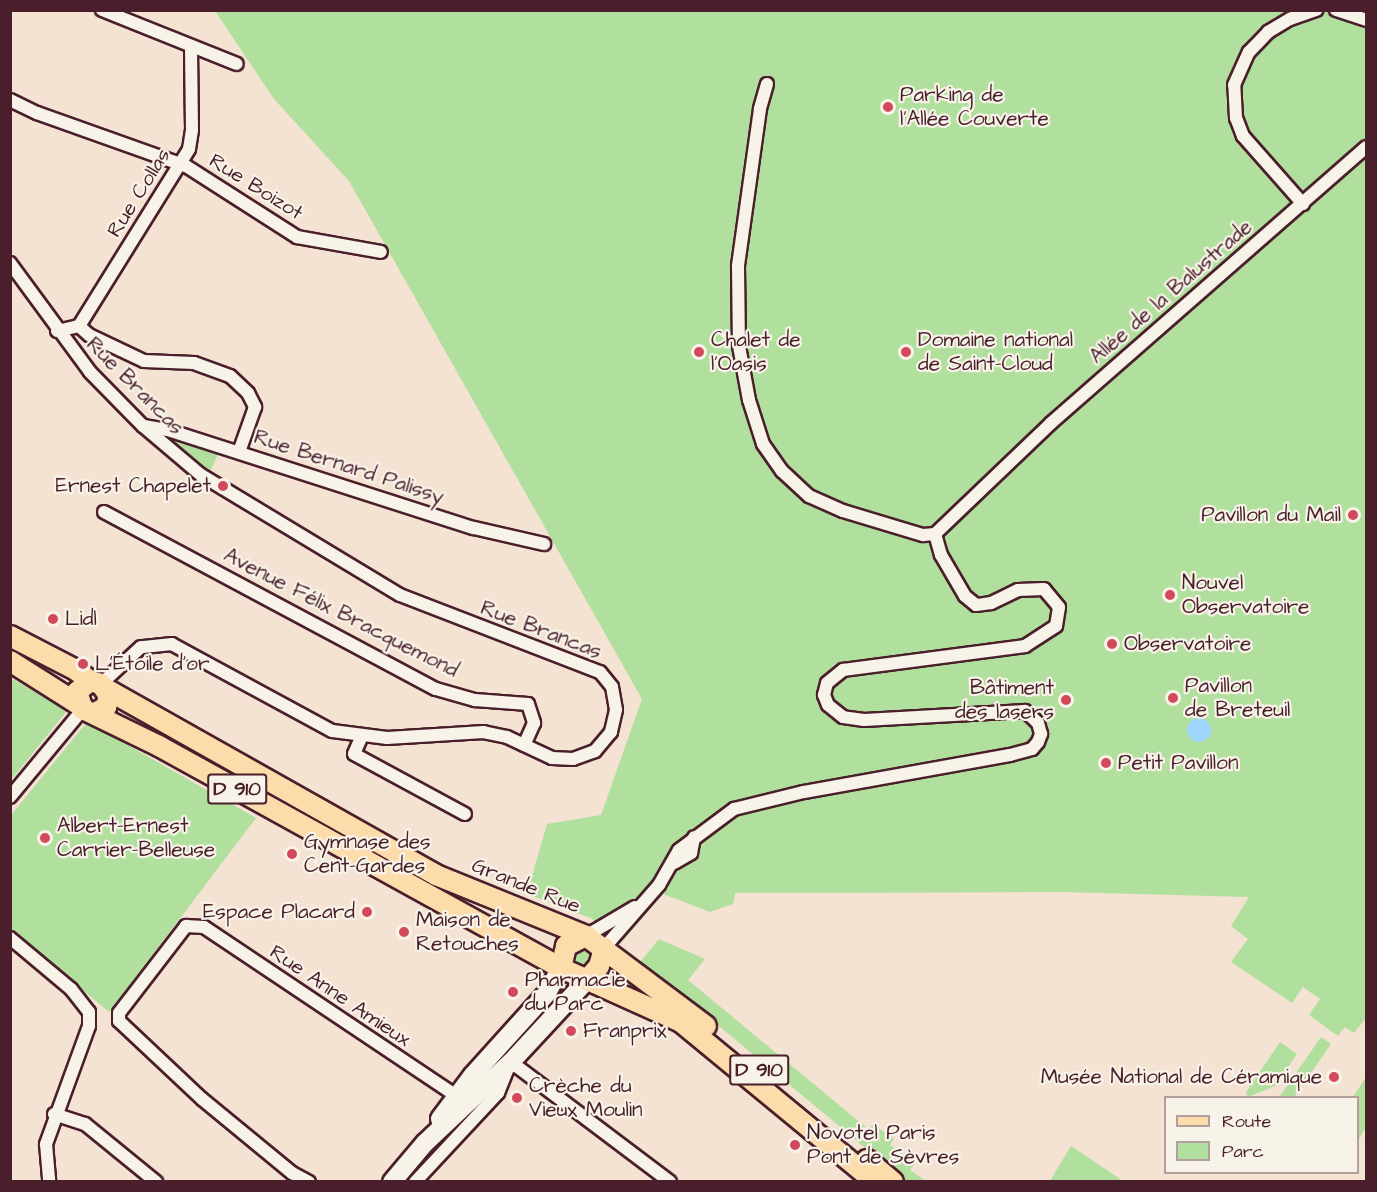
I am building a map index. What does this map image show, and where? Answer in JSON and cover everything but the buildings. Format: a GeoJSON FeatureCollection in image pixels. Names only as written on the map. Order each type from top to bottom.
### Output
{"type":"FeatureCollection","features":[{"type":"Feature","properties":{"kind":"main road","name":"Grande Rue"},"geometry":{"type":"LineString","coordinates":[[10,636],[76,670],[436,875],[586,936],[604,948],[653,990],[685,1009],[893,1182]]}},
{"type":"Feature","properties":{"kind":"main road","name":"D 910"},"geometry":{"type":"LineString","coordinates":[[10,661],[86,708],[561,968],[681,1022],[875,1182]]}},
{"type":"Feature","properties":{"kind":"main road"},"geometry":{"type":"LineString","coordinates":[[99,685],[109,701],[86,708],[79,687],[99,685]]}},
{"type":"Feature","properties":{"kind":"main road"},"geometry":{"type":"LineString","coordinates":[[425,1143],[456,1096],[547,993],[561,968],[566,946],[586,936]]}},
{"type":"Feature","properties":{"kind":"main road"},"geometry":{"type":"LineString","coordinates":[[392,1182],[425,1143],[511,1062],[587,980],[598,966],[604,948]]}},
{"type":"Feature","properties":{"kind":"main road"},"geometry":{"type":"LineString","coordinates":[[507,1040],[511,1062]]}},
{"type":"Feature","properties":{"kind":"street"},"geometry":{"type":"LineString","coordinates":[[102,10],[237,64]]}},
{"type":"Feature","properties":{"kind":"street"},"geometry":{"type":"LineString","coordinates":[[1303,204],[1246,141],[1236,118],[1234,85],[1249,52],[1268,32],[1290,19],[1316,10]]}},
{"type":"Feature","properties":{"kind":"street"},"geometry":{"type":"LineString","coordinates":[[1336,10],[1366,20]]}},
{"type":"Feature","properties":{"kind":"street","name":"Rue Collas"},"geometry":{"type":"LineString","coordinates":[[79,326],[182,164],[192,130],[191,46]]}},
{"type":"Feature","properties":{"kind":"street"},"geometry":{"type":"LineString","coordinates":[[683,858],[679,850],[694,837],[746,804],[1032,749],[1041,734],[1038,723],[1025,711],[864,720],[843,717],[828,705],[824,695],[827,682],[843,670],[1025,645],[1056,626],[1059,607],[1044,589],[1017,590],[991,603],[976,605],[964,596],[941,555],[935,534],[923,535],[843,510],[809,496],[782,471],[763,444],[749,399],[739,346],[738,266],[760,109],[767,84]]}},
{"type":"Feature","properties":{"kind":"street","name":"Rue Boizot"},"geometry":{"type":"LineString","coordinates":[[10,100],[37,113],[182,164],[297,237],[381,252]]}},
{"type":"Feature","properties":{"kind":"street","name":"Allée de la Balustrade"},"geometry":{"type":"LineString","coordinates":[[935,534],[1051,423],[1366,147]]}},
{"type":"Feature","properties":{"kind":"street","name":"Rue Brancas"},"geometry":{"type":"LineString","coordinates":[[10,263],[57,331],[90,372],[143,426],[201,475],[400,595],[600,672],[612,687],[616,710],[611,732],[595,751],[573,759],[552,758],[507,736],[484,732],[361,738],[332,731],[279,706],[172,644],[141,647],[99,685]]}},
{"type":"Feature","properties":{"kind":"street"},"geometry":{"type":"LineString","coordinates":[[57,331],[79,326],[144,361],[194,363],[230,376],[248,393],[255,407],[239,452]]}},
{"type":"Feature","properties":{"kind":"street","name":"Rue Bernard Palissy"},"geometry":{"type":"LineString","coordinates":[[143,426],[239,452],[474,528],[544,544]]}},
{"type":"Feature","properties":{"kind":"street","name":"Avenue Félix Bracquemond"},"geometry":{"type":"LineString","coordinates":[[104,513],[436,689],[475,699],[528,704],[534,723],[524,745]]}},
{"type":"Feature","properties":{"kind":"street"},"geometry":{"type":"LineString","coordinates":[[10,797],[86,708]]}},
{"type":"Feature","properties":{"kind":"street"},"geometry":{"type":"LineString","coordinates":[[361,738],[354,754],[465,814]]}},
{"type":"Feature","properties":{"kind":"street"},"geometry":{"type":"LineString","coordinates":[[604,948],[683,858],[694,837]]}},
{"type":"Feature","properties":{"kind":"street"},"geometry":{"type":"LineString","coordinates":[[586,936],[642,903]]}},
{"type":"Feature","properties":{"kind":"street","name":"Rue Anne Amieux"},"geometry":{"type":"LineString","coordinates":[[309,1182],[292,1173],[202,1099],[118,1022],[119,1013],[186,926],[204,927],[456,1096]]}},
{"type":"Feature","properties":{"kind":"street"},"geometry":{"type":"LineString","coordinates":[[10,938],[71,988],[89,1012],[89,1026],[69,1086],[54,1114],[46,1144],[49,1182]]}},
{"type":"Feature","properties":{"kind":"street"},"geometry":{"type":"LineString","coordinates":[[415,1182],[498,1093],[511,1062]]}},
{"type":"Feature","properties":{"kind":"street"},"geometry":{"type":"LineString","coordinates":[[483,1064],[511,1062],[670,1182]]}},
{"type":"Feature","properties":{"kind":"street"},"geometry":{"type":"LineString","coordinates":[[54,1114],[85,1124],[156,1182]]}},
{"type":"Feature","properties":{"kind":"green space","name":"Domaine national de Saint-Cloud"},"geometry":{"type":"Polygon","coordinates":[[[215,11],[1366,11],[1366,1018],[1354,1033],[1345,1027],[1338,1036],[1309,1015],[1320,999],[1303,987],[1292,1003],[1231,962],[1248,939],[1231,926],[1249,897],[1061,892],[735,893],[733,904],[710,912],[663,894],[621,943],[591,918],[527,894],[547,824],[601,815],[642,699],[349,181],[274,99],[215,11]]]}},
{"type":"Feature","properties":{"kind":"green space"},"geometry":{"type":"Polygon","coordinates":[[[163,436],[219,452],[209,474],[163,436]]]}},
{"type":"Feature","properties":{"kind":"green space"},"geometry":{"type":"Polygon","coordinates":[[[11,678],[67,711],[11,780],[11,678]]]}},
{"type":"Feature","properties":{"kind":"green space"},"geometry":{"type":"Polygon","coordinates":[[[87,722],[256,818],[109,1012],[11,930],[11,815],[87,722]]]}},
{"type":"Feature","properties":{"kind":"green space"},"geometry":{"type":"Polygon","coordinates":[[[659,939],[705,959],[688,980],[868,1129],[873,1124],[894,1139],[890,1145],[915,1163],[910,1170],[926,1181],[905,1181],[641,961],[659,939]]]}},
{"type":"Feature","properties":{"kind":"green space"},"geometry":{"type":"Polygon","coordinates":[[[583,947],[590,950],[593,957],[590,964],[583,967],[576,964],[573,957],[576,950],[583,947]]]}},
{"type":"Feature","properties":{"kind":"green space"},"geometry":{"type":"Polygon","coordinates":[[[1321,1037],[1331,1044],[1295,1096],[1280,1096],[1321,1037]]]}},
{"type":"Feature","properties":{"kind":"green space"},"geometry":{"type":"Polygon","coordinates":[[[1280,1042],[1297,1054],[1275,1086],[1250,1096],[1248,1096],[1246,1092],[1280,1042]]]}},
{"type":"Feature","properties":{"kind":"green space"},"geometry":{"type":"Polygon","coordinates":[[[1366,1077],[1366,1127],[1359,1138],[1359,1096],[1354,1096],[1366,1077]]]}},
{"type":"Feature","properties":{"kind":"green space"},"geometry":{"type":"Polygon","coordinates":[[[1071,1146],[1123,1181],[1050,1181],[1071,1146]]]}},
{"type":"Feature","properties":{"kind":"water"},"geometry":{"type":"Polygon","coordinates":[[[1199,718],[1208,721],[1211,730],[1208,739],[1199,742],[1190,739],[1187,730],[1190,721],[1199,718]]]}},
{"type":"Feature","properties":{"kind":"place","name":"Parking de l'Allée Couverte"},"geometry":{"type":"Point","coordinates":[888,107]}},
{"type":"Feature","properties":{"kind":"place","name":"Chalet de l'Oasis"},"geometry":{"type":"Point","coordinates":[699,352]}},
{"type":"Feature","properties":{"kind":"place","name":"Domaine national de Saint-Cloud"},"geometry":{"type":"Point","coordinates":[906,352]}},
{"type":"Feature","properties":{"kind":"place","name":"Ernest Chapelet"},"geometry":{"type":"Point","coordinates":[223,486]}},
{"type":"Feature","properties":{"kind":"place","name":"Pavillon du Mail"},"geometry":{"type":"Point","coordinates":[1353,515]}},
{"type":"Feature","properties":{"kind":"place","name":"Nouvel Observatoire"},"geometry":{"type":"Point","coordinates":[1170,595]}},
{"type":"Feature","properties":{"kind":"place","name":"Lidl"},"geometry":{"type":"Point","coordinates":[53,619]}},
{"type":"Feature","properties":{"kind":"place","name":"Observatoire"},"geometry":{"type":"Point","coordinates":[1112,644]}},
{"type":"Feature","properties":{"kind":"place","name":"L'Étoile d'or"},"geometry":{"type":"Point","coordinates":[83,664]}},
{"type":"Feature","properties":{"kind":"place","name":"Pavillon de Breteuil"},"geometry":{"type":"Point","coordinates":[1173,698]}},
{"type":"Feature","properties":{"kind":"place","name":"Bâtiment des lasers"},"geometry":{"type":"Point","coordinates":[1066,700]}},
{"type":"Feature","properties":{"kind":"place","name":"Petit Pavillon"},"geometry":{"type":"Point","coordinates":[1106,763]}},
{"type":"Feature","properties":{"kind":"place","name":"Albert-Ernest Carrier-Belleuse"},"geometry":{"type":"Point","coordinates":[45,838]}},
{"type":"Feature","properties":{"kind":"place","name":"Gymnase des Cent-Gardes"},"geometry":{"type":"Point","coordinates":[292,854]}},
{"type":"Feature","properties":{"kind":"place","name":"Espace Placard"},"geometry":{"type":"Point","coordinates":[367,912]}},
{"type":"Feature","properties":{"kind":"place","name":"Maison de Retouches"},"geometry":{"type":"Point","coordinates":[404,932]}},
{"type":"Feature","properties":{"kind":"place","name":"Pharmacie du Parc"},"geometry":{"type":"Point","coordinates":[513,992]}},
{"type":"Feature","properties":{"kind":"place","name":"Franprix"},"geometry":{"type":"Point","coordinates":[571,1031]}},
{"type":"Feature","properties":{"kind":"place","name":"Musée National de Céramique"},"geometry":{"type":"Point","coordinates":[1334,1077]}},
{"type":"Feature","properties":{"kind":"place","name":"Crèche du Vieux Moulin"},"geometry":{"type":"Point","coordinates":[517,1098]}},
{"type":"Feature","properties":{"kind":"place","name":"Novotel Paris Pont de Sèvres"},"geometry":{"type":"Point","coordinates":[795,1145]}}]}
